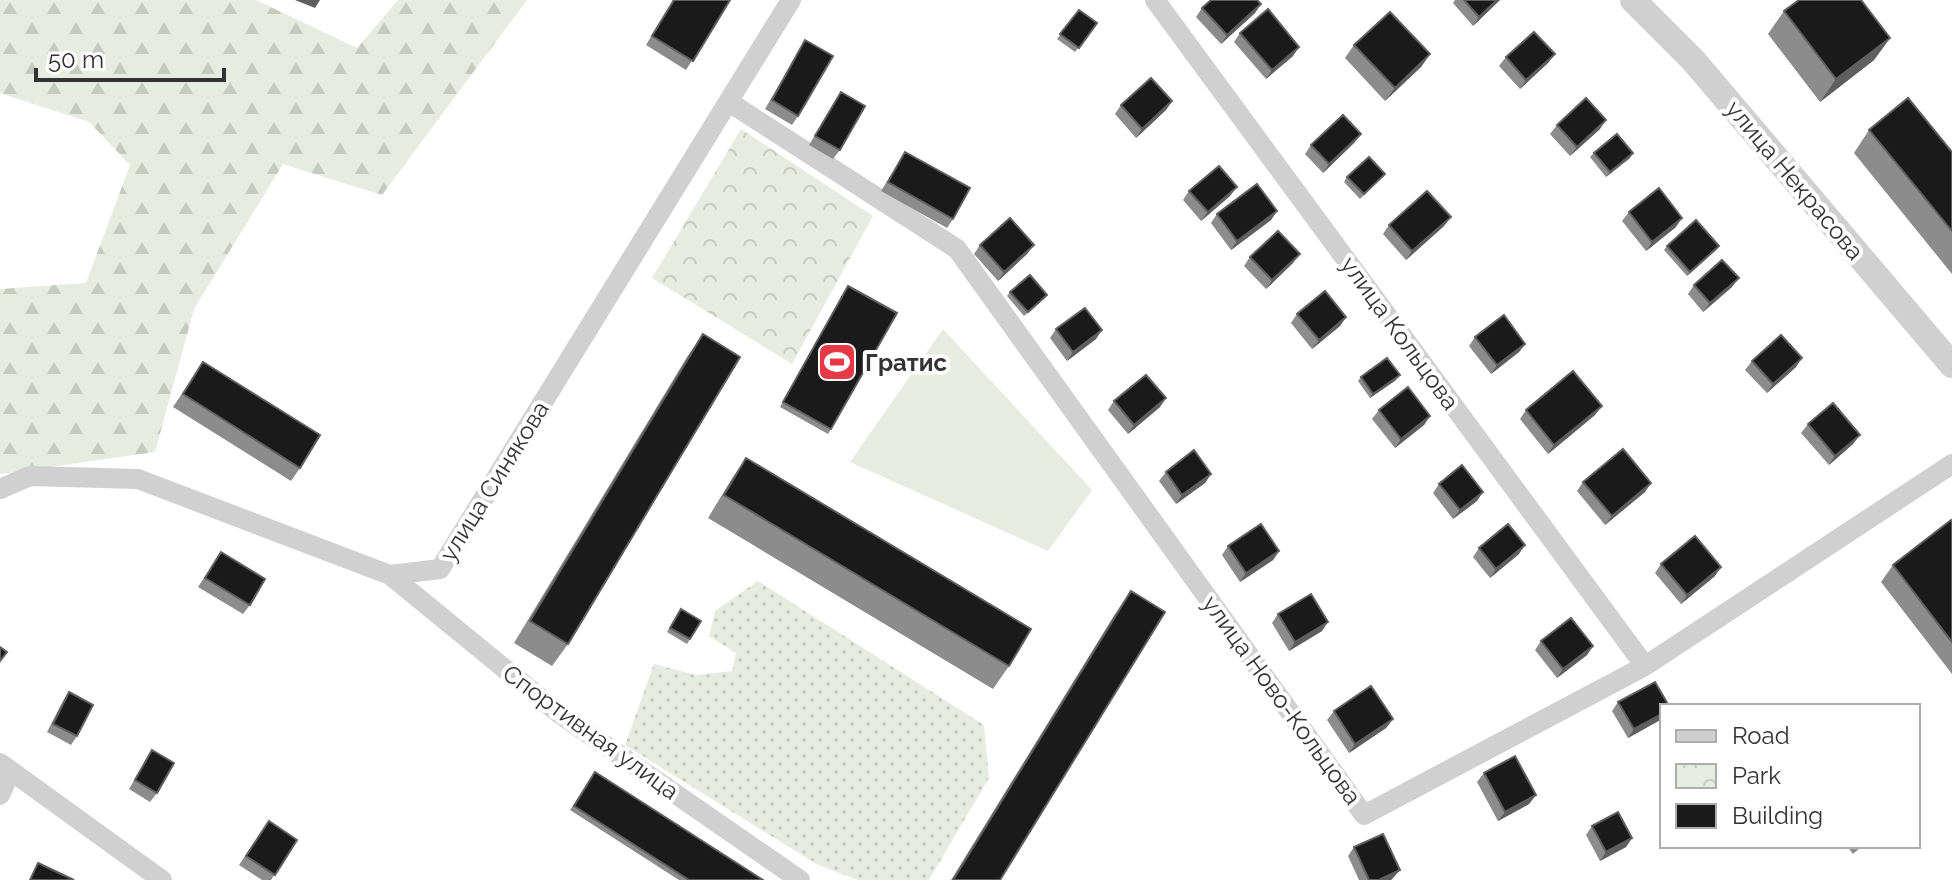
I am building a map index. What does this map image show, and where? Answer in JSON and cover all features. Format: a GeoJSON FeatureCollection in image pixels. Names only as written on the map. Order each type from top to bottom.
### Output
{"type":"FeatureCollection","features":[{"type":"Feature","properties":{"kind":"street","name":"улица Синякова"},"geometry":{"type":"LineString","coordinates":[[0,489],[30,476],[138,479],[390,575],[440,569],[791,0]]}},
{"type":"Feature","properties":{"kind":"street","name":"улица Кольцова"},"geometry":{"type":"LineString","coordinates":[[1155,0],[1645,666]]}},
{"type":"Feature","properties":{"kind":"street","name":"улица Некрасова"},"geometry":{"type":"LineString","coordinates":[[1633,0],[1693,60],[1952,365]]}},
{"type":"Feature","properties":{"kind":"street","name":"улица Ново-Кольцова"},"geometry":{"type":"LineString","coordinates":[[729,102],[957,249],[1364,815],[1645,666],[1952,464]]}},
{"type":"Feature","properties":{"kind":"street","name":"Спортивная улица"},"geometry":{"type":"LineString","coordinates":[[390,575],[560,714],[800,880]]}},
{"type":"Feature","properties":{"kind":"street"},"geometry":{"type":"LineString","coordinates":[[0,795],[6,767],[162,880]]}},
{"type":"Feature","properties":{"kind":"green space"},"geometry":{"type":"Polygon","coordinates":[[[0,0],[256,0],[357,48],[398,0],[527,0],[382,195],[283,164],[194,309],[155,452],[0,474],[0,289],[86,283],[130,165],[89,122],[0,93],[0,0]]]}},
{"type":"Feature","properties":{"kind":"green space"},"geometry":{"type":"Polygon","coordinates":[[[741,129],[873,216],[792,364],[652,278],[741,129]]]}},
{"type":"Feature","properties":{"kind":"green space"},"geometry":{"type":"Polygon","coordinates":[[[943,329],[1092,490],[1048,551],[850,462],[943,329]]]}},
{"type":"Feature","properties":{"kind":"green space"},"geometry":{"type":"Polygon","coordinates":[[[758,581],[984,725],[989,778],[929,880],[858,880],[818,865],[625,745],[654,664],[696,675],[732,671],[736,653],[709,636],[715,611],[758,581]]]}},
{"type":"Feature","properties":{"kind":"building"},"geometry":{"type":"Polygon","coordinates":[[[674,0],[730,0],[693,61],[652,36],[674,0]]]}},
{"type":"Feature","properties":{"kind":"building"},"geometry":{"type":"Polygon","coordinates":[[[1211,0],[1257,0],[1261,4],[1227,35],[1202,8],[1211,0]]]}},
{"type":"Feature","properties":{"kind":"building"},"geometry":{"type":"Polygon","coordinates":[[[1464,0],[1497,0],[1479,17],[1464,0]]]}},
{"type":"Feature","properties":{"kind":"building"},"geometry":{"type":"Polygon","coordinates":[[[1799,0],[1861,0],[1890,38],[1836,79],[1784,11],[1799,0]]]}},
{"type":"Feature","properties":{"kind":"building"},"geometry":{"type":"Polygon","coordinates":[[[1268,9],[1299,47],[1272,70],[1240,33],[1268,9]]]}},
{"type":"Feature","properties":{"kind":"building"},"geometry":{"type":"Polygon","coordinates":[[[1079,10],[1097,23],[1079,48],[1060,34],[1079,10]]]}},
{"type":"Feature","properties":{"kind":"building"},"geometry":{"type":"Polygon","coordinates":[[[1390,12],[1430,54],[1395,88],[1354,45],[1390,12]]]}},
{"type":"Feature","properties":{"kind":"building"},"geometry":{"type":"Polygon","coordinates":[[[1534,32],[1555,54],[1526,80],[1506,57],[1534,32]]]}},
{"type":"Feature","properties":{"kind":"building"},"geometry":{"type":"Polygon","coordinates":[[[805,40],[833,56],[798,116],[772,100],[805,40]]]}},
{"type":"Feature","properties":{"kind":"building"},"geometry":{"type":"Polygon","coordinates":[[[1151,78],[1172,101],[1142,129],[1121,105],[1151,78]]]}},
{"type":"Feature","properties":{"kind":"building"},"geometry":{"type":"Polygon","coordinates":[[[841,92],[865,106],[840,150],[815,136],[841,92]]]}},
{"type":"Feature","properties":{"kind":"building"},"geometry":{"type":"Polygon","coordinates":[[[1586,98],[1606,120],[1577,147],[1557,125],[1586,98]]]}},
{"type":"Feature","properties":{"kind":"building"},"geometry":{"type":"Polygon","coordinates":[[[1908,98],[1952,152],[1952,231],[1869,130],[1908,98]]]}},
{"type":"Feature","properties":{"kind":"building"},"geometry":{"type":"Polygon","coordinates":[[[1343,115],[1361,134],[1329,164],[1311,145],[1343,115]]]}},
{"type":"Feature","properties":{"kind":"building"},"geometry":{"type":"Polygon","coordinates":[[[1617,134],[1633,153],[1610,172],[1594,153],[1617,134]]]}},
{"type":"Feature","properties":{"kind":"building"},"geometry":{"type":"Polygon","coordinates":[[[905,152],[970,188],[953,219],[888,182],[905,152]]]}},
{"type":"Feature","properties":{"kind":"building"},"geometry":{"type":"Polygon","coordinates":[[[1369,157],[1385,174],[1364,194],[1347,177],[1369,157]]]}},
{"type":"Feature","properties":{"kind":"building"},"geometry":{"type":"Polygon","coordinates":[[[1219,166],[1237,187],[1208,212],[1189,191],[1219,166]]]}},
{"type":"Feature","properties":{"kind":"building"},"geometry":{"type":"Polygon","coordinates":[[[1257,184],[1277,211],[1237,241],[1217,214],[1257,184]]]}},
{"type":"Feature","properties":{"kind":"building"},"geometry":{"type":"Polygon","coordinates":[[[1659,188],[1682,218],[1652,242],[1629,212],[1659,188]]]}},
{"type":"Feature","properties":{"kind":"building"},"geometry":{"type":"Polygon","coordinates":[[[1427,191],[1451,217],[1412,251],[1389,225],[1427,191]]]}},
{"type":"Feature","properties":{"kind":"building"},"geometry":{"type":"Polygon","coordinates":[[[1010,218],[1034,245],[1004,272],[980,245],[1010,218]]]}},
{"type":"Feature","properties":{"kind":"building"},"geometry":{"type":"Polygon","coordinates":[[[1696,220],[1719,246],[1690,272],[1667,246],[1696,220]]]}},
{"type":"Feature","properties":{"kind":"building"},"geometry":{"type":"Polygon","coordinates":[[[1278,231],[1300,254],[1272,280],[1250,257],[1278,231]]]}},
{"type":"Feature","properties":{"kind":"building"},"geometry":{"type":"Polygon","coordinates":[[[1722,260],[1739,278],[1710,303],[1694,285],[1722,260]]]}},
{"type":"Feature","properties":{"kind":"building"},"geometry":{"type":"Polygon","coordinates":[[[1030,275],[1047,295],[1028,312],[1010,292],[1030,275]]]}},
{"type":"Feature","properties":{"kind":"building","name":"Гратис"},"geometry":{"type":"Polygon","coordinates":[[[848,286],[897,313],[831,429],[783,402],[848,286]]]}},
{"type":"Feature","properties":{"kind":"building"},"geometry":{"type":"Polygon","coordinates":[[[1325,291],[1346,317],[1319,340],[1297,314],[1325,291]]]}},
{"type":"Feature","properties":{"kind":"building"},"geometry":{"type":"Polygon","coordinates":[[[1085,308],[1102,330],[1073,352],[1056,329],[1085,308]]]}},
{"type":"Feature","properties":{"kind":"building"},"geometry":{"type":"Polygon","coordinates":[[[1504,315],[1525,344],[1497,365],[1475,337],[1504,315]]]}},
{"type":"Feature","properties":{"kind":"building"},"geometry":{"type":"Polygon","coordinates":[[[703,334],[740,357],[568,644],[530,621],[703,334]]]}},
{"type":"Feature","properties":{"kind":"building"},"geometry":{"type":"Polygon","coordinates":[[[1781,335],[1802,358],[1773,384],[1752,361],[1781,335]]]}},
{"type":"Feature","properties":{"kind":"building"},"geometry":{"type":"Polygon","coordinates":[[[1387,358],[1400,375],[1373,394],[1361,377],[1387,358]]]}},
{"type":"Feature","properties":{"kind":"building"},"geometry":{"type":"Polygon","coordinates":[[[203,362],[320,435],[300,468],[183,394],[203,362]]]}},
{"type":"Feature","properties":{"kind":"building"},"geometry":{"type":"Polygon","coordinates":[[[1573,371],[1602,406],[1554,445],[1526,410],[1573,371]]]}},
{"type":"Feature","properties":{"kind":"building"},"geometry":{"type":"Polygon","coordinates":[[[1146,375],[1166,398],[1134,425],[1114,401],[1146,375]]]}},
{"type":"Feature","properties":{"kind":"building"},"geometry":{"type":"Polygon","coordinates":[[[1408,387],[1430,416],[1401,439],[1379,410],[1408,387]]]}},
{"type":"Feature","properties":{"kind":"building"},"geometry":{"type":"Polygon","coordinates":[[[1833,403],[1860,435],[1835,456],[1808,424],[1833,403]]]}},
{"type":"Feature","properties":{"kind":"building"},"geometry":{"type":"Polygon","coordinates":[[[1623,449],[1651,483],[1612,516],[1583,482],[1623,449]]]}},
{"type":"Feature","properties":{"kind":"building"},"geometry":{"type":"Polygon","coordinates":[[[1194,450],[1211,474],[1182,495],[1166,472],[1194,450]]]}},
{"type":"Feature","properties":{"kind":"building"},"geometry":{"type":"Polygon","coordinates":[[[746,458],[1031,629],[1009,666],[724,495],[746,458]]]}},
{"type":"Feature","properties":{"kind":"building"},"geometry":{"type":"Polygon","coordinates":[[[1462,465],[1483,492],[1460,510],[1439,484],[1462,465]]]}},
{"type":"Feature","properties":{"kind":"building"},"geometry":{"type":"Polygon","coordinates":[[[1952,521],[1952,642],[1893,565],[1952,521]]]}},
{"type":"Feature","properties":{"kind":"building"},"geometry":{"type":"Polygon","coordinates":[[[1261,524],[1279,551],[1246,573],[1228,546],[1261,524]]]}},
{"type":"Feature","properties":{"kind":"building"},"geometry":{"type":"Polygon","coordinates":[[[1508,524],[1525,545],[1496,569],[1479,548],[1508,524]]]}},
{"type":"Feature","properties":{"kind":"building"},"geometry":{"type":"Polygon","coordinates":[[[1695,536],[1721,567],[1687,595],[1661,564],[1695,536]]]}},
{"type":"Feature","properties":{"kind":"building"},"geometry":{"type":"Polygon","coordinates":[[[221,552],[265,579],[250,605],[205,578],[221,552]]]}},
{"type":"Feature","properties":{"kind":"building"},"geometry":{"type":"Polygon","coordinates":[[[1131,591],[1165,612],[1000,880],[953,880],[1131,591]]]}},
{"type":"Feature","properties":{"kind":"building"},"geometry":{"type":"Polygon","coordinates":[[[1311,594],[1328,622],[1295,642],[1278,614],[1311,594]]]}},
{"type":"Feature","properties":{"kind":"building"},"geometry":{"type":"Polygon","coordinates":[[[681,609],[701,621],[690,639],[670,628],[681,609]]]}},
{"type":"Feature","properties":{"kind":"building"},"geometry":{"type":"Polygon","coordinates":[[[1571,618],[1593,646],[1563,669],[1541,641],[1571,618]]]}},
{"type":"Feature","properties":{"kind":"building"},"geometry":{"type":"Polygon","coordinates":[[[0,647],[7,652],[0,661],[0,647]]]}},
{"type":"Feature","properties":{"kind":"building"},"geometry":{"type":"Polygon","coordinates":[[[1655,682],[1668,704],[1660,704],[1660,715],[1634,729],[1618,702],[1655,682]]]}},
{"type":"Feature","properties":{"kind":"building"},"geometry":{"type":"Polygon","coordinates":[[[1371,686],[1393,719],[1355,744],[1334,711],[1371,686]]]}},
{"type":"Feature","properties":{"kind":"building"},"geometry":{"type":"Polygon","coordinates":[[[69,692],[93,705],[77,736],[53,724],[69,692]]]}},
{"type":"Feature","properties":{"kind":"building"},"geometry":{"type":"Polygon","coordinates":[[[152,750],[174,763],[157,793],[135,780],[152,750]]]}},
{"type":"Feature","properties":{"kind":"building"},"geometry":{"type":"Polygon","coordinates":[[[1515,756],[1536,795],[1505,812],[1484,773],[1515,756]]]}},
{"type":"Feature","properties":{"kind":"building"},"geometry":{"type":"Polygon","coordinates":[[[595,772],[763,880],[689,880],[574,806],[595,772]]]}},
{"type":"Feature","properties":{"kind":"building"},"geometry":{"type":"Polygon","coordinates":[[[1618,812],[1632,838],[1606,852],[1592,826],[1618,812]]]}},
{"type":"Feature","properties":{"kind":"building"},"geometry":{"type":"Polygon","coordinates":[[[269,821],[297,840],[275,875],[246,856],[269,821]]]}},
{"type":"Feature","properties":{"kind":"building"},"geometry":{"type":"Polygon","coordinates":[[[1383,834],[1400,870],[1379,880],[1369,880],[1354,847],[1383,834]]]}},
{"type":"Feature","properties":{"kind":"building"},"geometry":{"type":"Polygon","coordinates":[[[38,863],[74,880],[30,880],[38,863]]]}},
{"type":"Feature","properties":{"kind":"place","name":"Гратис"},"geometry":{"type":"Point","coordinates":[837,362]}}]}
